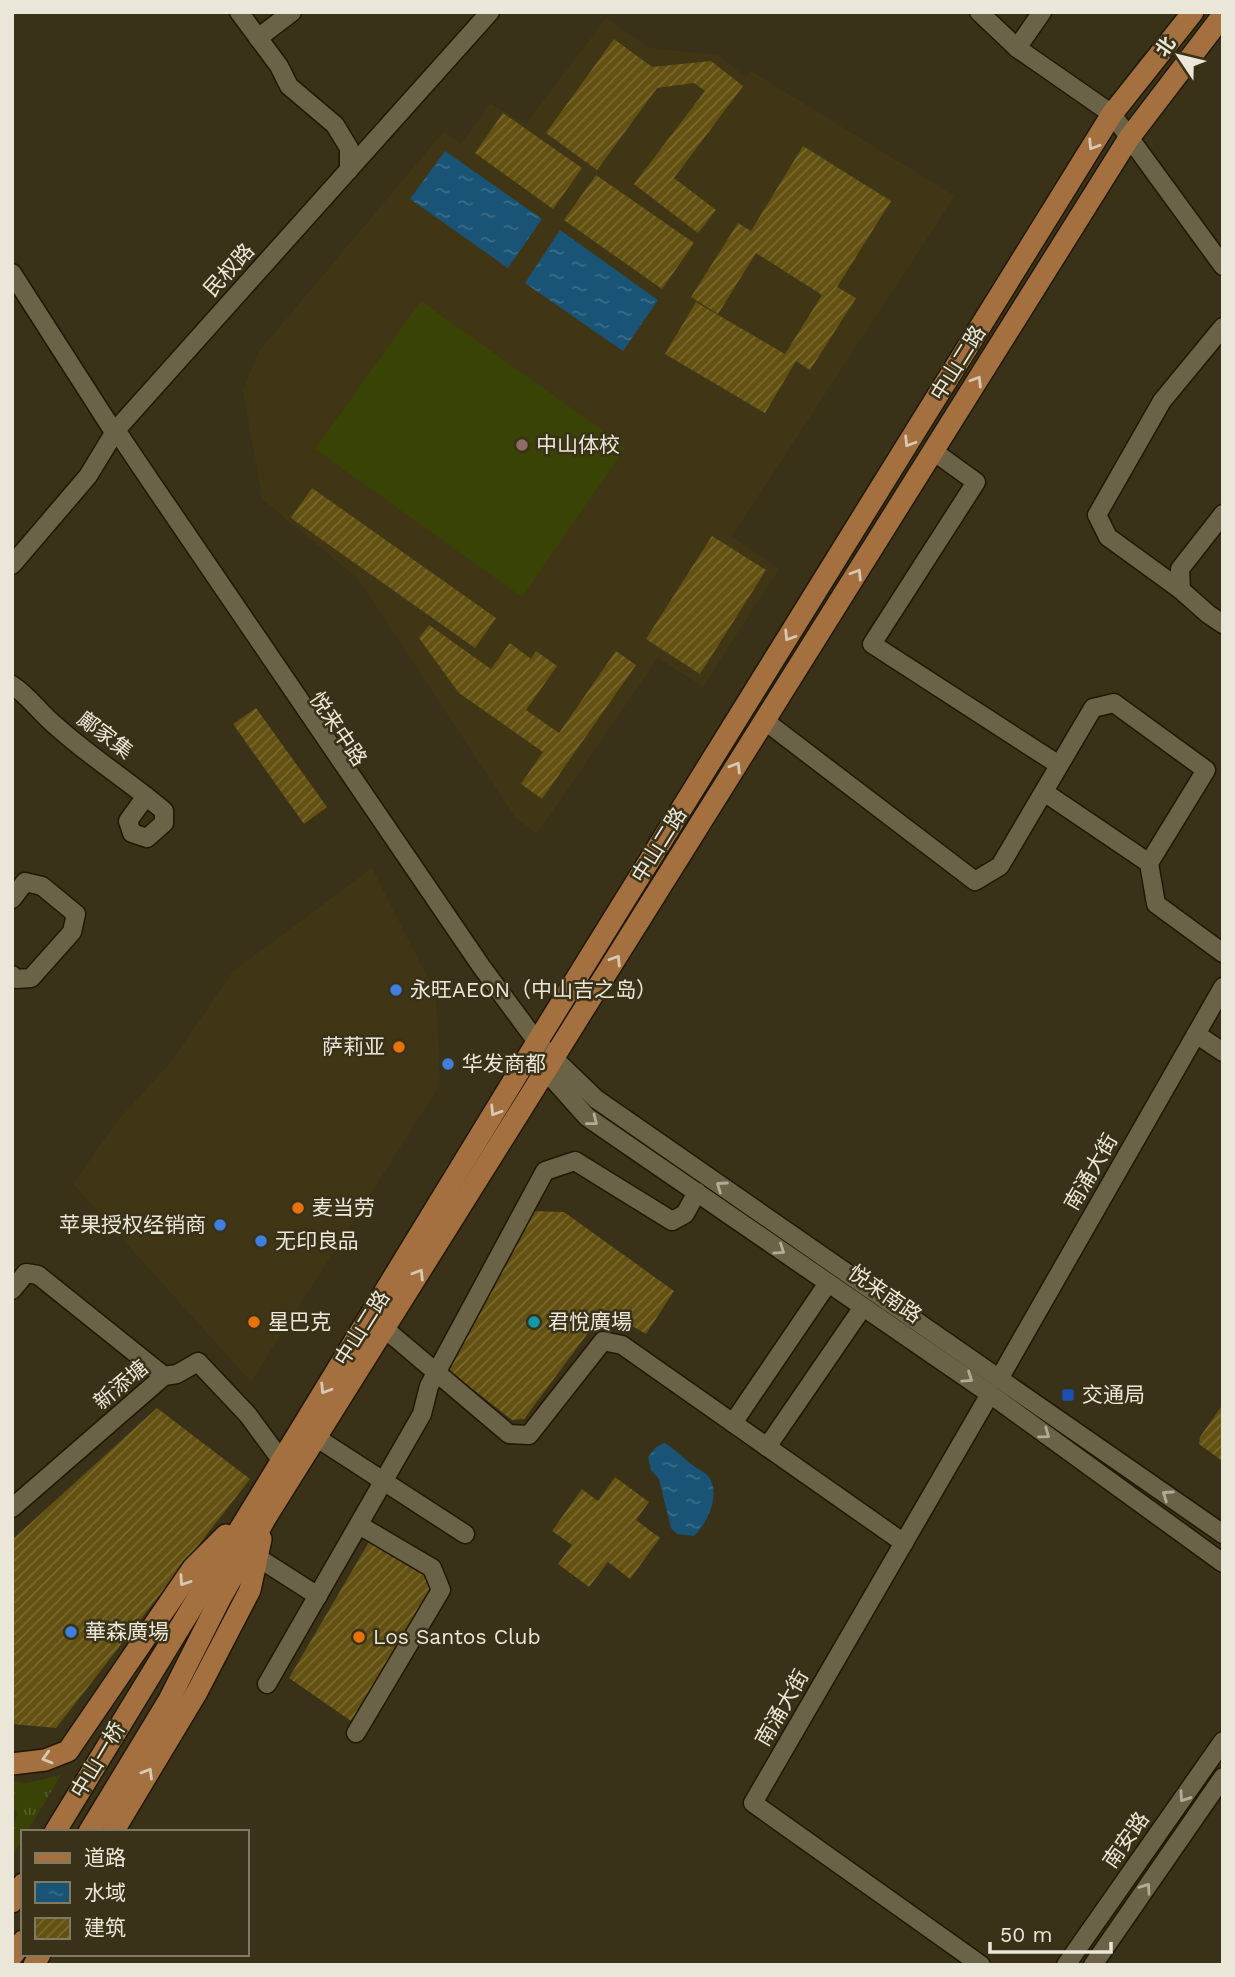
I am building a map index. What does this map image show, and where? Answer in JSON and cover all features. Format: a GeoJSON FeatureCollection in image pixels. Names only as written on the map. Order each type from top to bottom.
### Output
{"type":"FeatureCollection","features":[{"type":"Feature","properties":{"kind":"main road","name":"中山二路"},"geometry":{"type":"LineString","coordinates":[[257,1517],[281,1461],[1112,114],[1193,12]]}},
{"type":"Feature","properties":{"kind":"main road","name":"中山二路"},"geometry":{"type":"LineString","coordinates":[[141,1689],[257,1517],[317,1438],[1129,138],[1223,15]]}},
{"type":"Feature","properties":{"kind":"main road"},"geometry":{"type":"LineString","coordinates":[[114,1830],[197,1692],[250,1590],[257,1557],[257,1517]]}},
{"type":"Feature","properties":{"kind":"main road"},"geometry":{"type":"LineString","coordinates":[[12,1764],[45,1760],[68,1751],[193,1568],[257,1517]]}},
{"type":"Feature","properties":{"kind":"main road","name":"中山一桥"},"geometry":{"type":"LineString","coordinates":[[90,1830],[169,1700],[220,1599],[257,1517]]}},
{"type":"Feature","properties":{"kind":"main road","name":"中山一桥"},"geometry":{"type":"LineString","coordinates":[[56,1830],[141,1689]]}},
{"type":"Feature","properties":{"kind":"street"},"geometry":{"type":"LineString","coordinates":[[239,12],[279,66],[289,86],[335,125],[349,148],[349,170]]}},
{"type":"Feature","properties":{"kind":"street"},"geometry":{"type":"LineString","coordinates":[[258,38],[292,12]]}},
{"type":"Feature","properties":{"kind":"street","name":"民权路"},"geometry":{"type":"LineString","coordinates":[[12,565],[88,476],[113,432],[490,12]]}},
{"type":"Feature","properties":{"kind":"street"},"geometry":{"type":"LineString","coordinates":[[979,12],[1017,48],[1112,114],[1223,266]]}},
{"type":"Feature","properties":{"kind":"street"},"geometry":{"type":"LineString","coordinates":[[1017,48],[1042,12]]}},
{"type":"Feature","properties":{"kind":"street","name":"悦来中路"},"geometry":{"type":"LineString","coordinates":[[12,273],[113,432],[473,955],[534,1048]]}},
{"type":"Feature","properties":{"kind":"street"},"geometry":{"type":"LineString","coordinates":[[1221,621],[1108,537],[1097,514],[1162,401],[1223,327]]}},
{"type":"Feature","properties":{"kind":"street"},"geometry":{"type":"LineString","coordinates":[[933,451],[976,482],[872,644],[1059,765]]}},
{"type":"Feature","properties":{"kind":"street"},"geometry":{"type":"LineString","coordinates":[[1181,590],[1180,569],[1223,514]]}},
{"type":"Feature","properties":{"kind":"street","name":"鄺家集"},"geometry":{"type":"LineString","coordinates":[[12,685],[23,692],[55,726],[146,796],[164,811],[164,823],[148,838],[132,832],[128,821],[146,796]]}},
{"type":"Feature","properties":{"kind":"street"},"geometry":{"type":"LineString","coordinates":[[765,721],[975,881],[1000,866],[1093,708],[1114,703],[1206,770],[1149,863],[1156,904],[1223,953]]}},
{"type":"Feature","properties":{"kind":"street"},"geometry":{"type":"LineString","coordinates":[[1044,792],[1149,863]]}},
{"type":"Feature","properties":{"kind":"street"},"geometry":{"type":"LineString","coordinates":[[12,899],[25,882],[41,886],[76,914],[72,932],[31,978],[16,979],[12,975]]}},
{"type":"Feature","properties":{"kind":"street","name":"南涌大街"},"geometry":{"type":"LineString","coordinates":[[981,1965],[753,1803],[1223,987]]}},
{"type":"Feature","properties":{"kind":"street"},"geometry":{"type":"LineString","coordinates":[[1195,1034],[1223,1052]]}},
{"type":"Feature","properties":{"kind":"street","name":"悦来南路"},"geometry":{"type":"LineString","coordinates":[[534,1048],[550,1065],[587,1118],[863,1307],[994,1386],[1223,1534]]}},
{"type":"Feature","properties":{"kind":"street","name":"悦来南路"},"geometry":{"type":"LineString","coordinates":[[550,1065],[994,1386],[1223,1563]]}},
{"type":"Feature","properties":{"kind":"street"},"geometry":{"type":"LineString","coordinates":[[267,1684],[422,1414],[429,1386],[545,1171],[575,1161],[672,1221],[685,1214],[696,1192]]}},
{"type":"Feature","properties":{"kind":"street"},"geometry":{"type":"LineString","coordinates":[[12,1290],[26,1273],[38,1275],[164,1376]]}},
{"type":"Feature","properties":{"kind":"street"},"geometry":{"type":"LineString","coordinates":[[733,1423],[828,1283]]}},
{"type":"Feature","properties":{"kind":"street"},"geometry":{"type":"LineString","coordinates":[[767,1447],[863,1307]]}},
{"type":"Feature","properties":{"kind":"street"},"geometry":{"type":"LineString","coordinates":[[384,1329],[509,1434],[528,1435],[603,1341],[622,1345],[904,1543]]}},
{"type":"Feature","properties":{"kind":"street","name":"新添塘"},"geometry":{"type":"LineString","coordinates":[[12,1508],[164,1376],[177,1374],[198,1362],[248,1415],[281,1461]]}},
{"type":"Feature","properties":{"kind":"street"},"geometry":{"type":"LineString","coordinates":[[317,1438],[465,1534]]}},
{"type":"Feature","properties":{"kind":"street"},"geometry":{"type":"LineString","coordinates":[[356,1734],[440,1590],[432,1568],[359,1525]]}},
{"type":"Feature","properties":{"kind":"street"},"geometry":{"type":"LineString","coordinates":[[257,1557],[318,1596]]}},
{"type":"Feature","properties":{"kind":"street","name":"南安路"},"geometry":{"type":"LineString","coordinates":[[1066,1965],[1223,1741]]}},
{"type":"Feature","properties":{"kind":"street","name":"南安路"},"geometry":{"type":"LineString","coordinates":[[1093,1965],[1223,1777]]}},
{"type":"Feature","properties":{"kind":"shaded area","name":"中山体校"},"geometry":{"type":"Polygon","coordinates":[[[606,18],[650,48],[718,55],[746,77],[751,71],[955,196],[732,536],[779,569],[703,687],[658,658],[537,834],[515,817],[358,579],[262,499],[243,390],[259,351],[444,131],[461,144],[490,103],[526,124],[606,18]]]}},
{"type":"Feature","properties":{"kind":"shaded area","name":"华发商都"},"geometry":{"type":"Polygon","coordinates":[[[372,868],[436,994],[440,1085],[251,1382],[73,1184],[117,1121],[171,1062],[233,971],[372,868]]]}},
{"type":"Feature","properties":{"kind":"green space"},"geometry":{"type":"Polygon","coordinates":[[[421,301],[626,447],[522,597],[315,449],[421,301]]]}},
{"type":"Feature","properties":{"kind":"green space"},"geometry":{"type":"Polygon","coordinates":[[[61,1775],[28,1830],[21,1830],[21,1842],[12,1856],[12,1831],[17,1814],[12,1802],[12,1781],[27,1783],[61,1775]]]}},
{"type":"Feature","properties":{"kind":"water"},"geometry":{"type":"Polygon","coordinates":[[[445,151],[542,219],[508,268],[410,199],[445,151]]]}},
{"type":"Feature","properties":{"kind":"water"},"geometry":{"type":"Polygon","coordinates":[[[560,230],[658,300],[623,351],[525,283],[560,230]]]}},
{"type":"Feature","properties":{"kind":"water"},"geometry":{"type":"Polygon","coordinates":[[[664,1443],[706,1474],[712,1483],[714,1491],[711,1508],[704,1524],[694,1536],[677,1534],[671,1528],[659,1479],[651,1470],[648,1457],[655,1448],[664,1443]]]}},
{"type":"Feature","properties":{"kind":"building"},"geometry":{"type":"Polygon","coordinates":[[[614,39],[652,67],[711,61],[743,86],[674,178],[716,210],[698,233],[634,184],[705,91],[694,83],[657,88],[597,170],[546,133],[614,39]]]}},
{"type":"Feature","properties":{"kind":"building"},"geometry":{"type":"Polygon","coordinates":[[[503,113],[582,168],[553,209],[475,153],[503,113]]]}},
{"type":"Feature","properties":{"kind":"building"},"geometry":{"type":"Polygon","coordinates":[[[803,146],[891,201],[837,287],[856,298],[810,370],[796,361],[765,413],[665,354],[696,302],[785,354],[822,295],[756,253],[718,314],[691,297],[738,223],[751,231],[803,146]]]}},
{"type":"Feature","properties":{"kind":"building"},"geometry":{"type":"Polygon","coordinates":[[[596,175],[694,243],[662,289],[564,220],[596,175]]]}},
{"type":"Feature","properties":{"kind":"building"},"geometry":{"type":"Polygon","coordinates":[[[312,488],[496,618],[475,648],[291,518],[312,488]]]}},
{"type":"Feature","properties":{"kind":"building"},"geometry":{"type":"Polygon","coordinates":[[[712,536],[766,570],[700,674],[646,639],[712,536]]]}},
{"type":"Feature","properties":{"kind":"building"},"geometry":{"type":"Polygon","coordinates":[[[429,625],[491,669],[510,643],[531,659],[536,651],[557,666],[526,710],[559,733],[616,651],[636,665],[542,799],[521,784],[543,752],[459,693],[419,638],[429,625]]]}},
{"type":"Feature","properties":{"kind":"building"},"geometry":{"type":"Polygon","coordinates":[[[256,708],[327,807],[304,824],[233,724],[256,708]]]}},
{"type":"Feature","properties":{"kind":"building","name":"君悅廣場"},"geometry":{"type":"Polygon","coordinates":[[[532,1211],[564,1212],[674,1291],[646,1334],[605,1310],[524,1419],[512,1420],[446,1368],[532,1211]]]}},
{"type":"Feature","properties":{"kind":"building"},"geometry":{"type":"Polygon","coordinates":[[[1223,1404],[1221,1460],[1199,1444],[1200,1437],[1223,1404]]]}},
{"type":"Feature","properties":{"kind":"building","name":"華森廣場"},"geometry":{"type":"Polygon","coordinates":[[[157,1408],[250,1479],[56,1728],[12,1724],[12,1540],[157,1408]]]}},
{"type":"Feature","properties":{"kind":"building"},"geometry":{"type":"Polygon","coordinates":[[[615,1477],[649,1502],[636,1520],[660,1538],[630,1579],[608,1562],[589,1587],[558,1564],[572,1545],[552,1531],[582,1489],[598,1501],[615,1477]]]}},
{"type":"Feature","properties":{"kind":"building","name":"Los Santos Club"},"geometry":{"type":"Polygon","coordinates":[[[369,1542],[427,1575],[433,1594],[351,1721],[289,1678],[369,1542]]]}},
{"type":"Feature","properties":{"kind":"place","name":"中山体校"},"geometry":{"type":"Point","coordinates":[522,445]}},
{"type":"Feature","properties":{"kind":"place","name":"永旺AEON（中山吉之岛）"},"geometry":{"type":"Point","coordinates":[396,990]}},
{"type":"Feature","properties":{"kind":"place","name":"萨莉亚"},"geometry":{"type":"Point","coordinates":[399,1047]}},
{"type":"Feature","properties":{"kind":"place","name":"华发商都"},"geometry":{"type":"Point","coordinates":[448,1064]}},
{"type":"Feature","properties":{"kind":"place","name":"麦当劳"},"geometry":{"type":"Point","coordinates":[298,1208]}},
{"type":"Feature","properties":{"kind":"place","name":"苹果授权经销商"},"geometry":{"type":"Point","coordinates":[220,1225]}},
{"type":"Feature","properties":{"kind":"place","name":"无印良品"},"geometry":{"type":"Point","coordinates":[261,1241]}},
{"type":"Feature","properties":{"kind":"place","name":"星巴克"},"geometry":{"type":"Point","coordinates":[254,1322]}},
{"type":"Feature","properties":{"kind":"place","name":"君悅廣場"},"geometry":{"type":"Point","coordinates":[534,1322]}},
{"type":"Feature","properties":{"kind":"place","name":"交通局"},"geometry":{"type":"Point","coordinates":[1068,1395]}},
{"type":"Feature","properties":{"kind":"place","name":"華森廣場"},"geometry":{"type":"Point","coordinates":[71,1632]}},
{"type":"Feature","properties":{"kind":"place","name":"Los Santos Club"},"geometry":{"type":"Point","coordinates":[359,1637]}}]}
